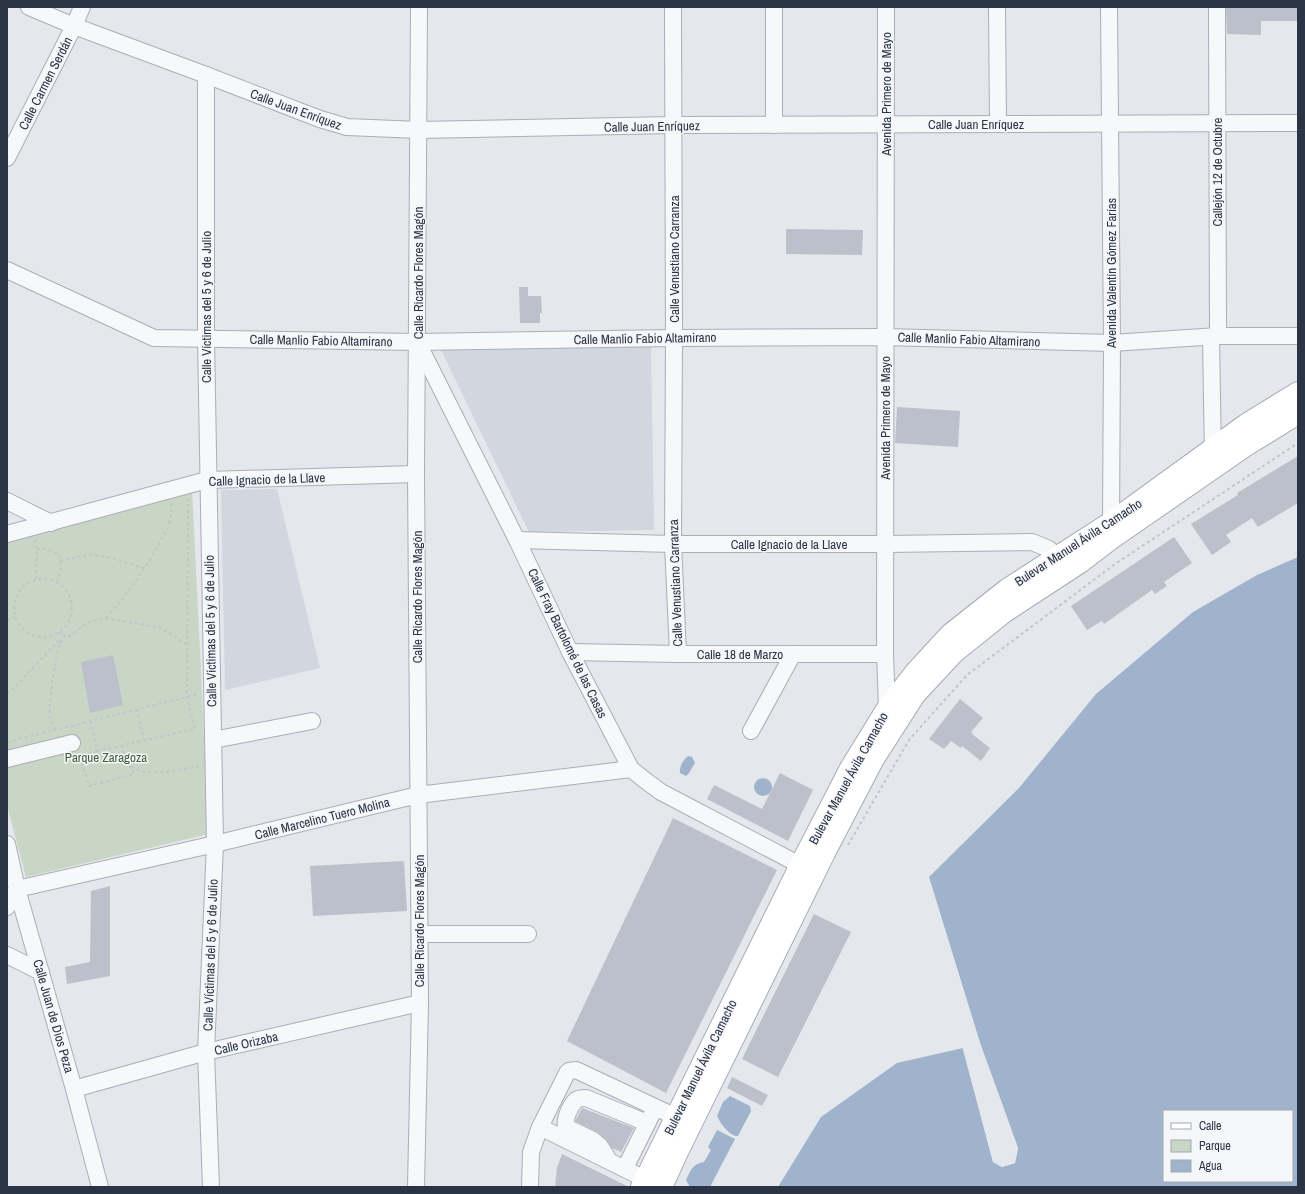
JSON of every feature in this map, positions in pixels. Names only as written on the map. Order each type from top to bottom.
[{"type":"main road","name":"Bulevar Manuel Ávila Camacho","points":[[649,1184],[678,1152],[874,758],[915,695],[954,653],[1005,612],[1080,563],[1111,531],[1212,448],[1246,424],[1298,392]]},
{"type":"main road","name":"Bulevar Manuel Ávila Camacho","points":[[649,1184],[676,1117],[800,865],[850,768],[887,708],[916,672],[950,634],[1007,588],[1056,557],[1111,531],[1213,470],[1246,446],[1298,414]]},
{"type":"street","name":"Calle Juan Enríquez","points":[[29,7],[74,26],[320,119],[347,127],[419,130],[673,125],[1298,123]]},
{"type":"street","name":"Calle Carmen Serdán","points":[[7,158],[12,138],[74,26],[82,7]]},
{"type":"street","name":"Calle Ricardo Flores Magón","points":[[416,1187],[420,1003],[416,474],[419,7]]},
{"type":"street","name":"Calle Venustiano Carranza","points":[[673,7],[673,544],[678,654]]},
{"type":"street","points":[[774,7],[774,125]]},
{"type":"street","name":"Avenida Primero de Mayo","points":[[886,7],[885,654],[887,708]]},
{"type":"street","points":[[997,7],[998,124]]},
{"type":"street","name":"Avenida Valentín Gómez Farías","points":[[1109,7],[1112,343],[1111,531]]},
{"type":"street","name":"Callejón 12 de Octubre","points":[[1213,470],[1217,7]]},
{"type":"street","name":"Calle Víctimas del 5 y 6 de Julio","points":[[206,75],[207,480],[215,844],[206,1052],[211,1187]]},
{"type":"street","name":"Calle Manlio Fabio Altamirano","points":[[7,270],[154,338],[418,342],[885,336],[1112,343],[1214,337],[1298,336]]},
{"type":"street","name":"Calle Fray Bartolomé de las Casas","points":[[418,342],[517,540],[570,652],[631,768],[661,792],[800,865]]},
{"type":"street","name":"Calle Ignacio de la Llave","points":[[7,534],[207,480],[416,474]]},
{"type":"street","points":[[7,501],[51,523]]},
{"type":"street","name":"Calle Ignacio de la Llave","points":[[517,540],[673,544],[1032,542],[1049,549],[1056,557]]},
{"type":"street","name":"Calle 18 de Marzo","points":[[570,652],[678,654],[885,654]]},
{"type":"street","points":[[752,731],[793,654]]},
{"type":"street","points":[[212,740],[312,721]]},
{"type":"street","points":[[7,759],[72,744]]},
{"type":"street","name":"Calle Marcelino Tuero Molina","points":[[17,889],[215,844],[418,795],[631,768]]},
{"type":"street","name":"Calle Juan de Dios Peza","points":[[7,844],[17,889],[74,1089],[100,1187]]},
{"type":"street","points":[[7,907],[17,889]]},
{"type":"street","points":[[420,934],[528,934]]},
{"type":"street","points":[[7,954],[41,972]]},
{"type":"street","name":"Calle Orizaba","points":[[74,1089],[206,1052],[420,1003]]},
{"type":"street","points":[[530,1187],[531,1152],[540,1127],[569,1070],[576,1070],[676,1117]]},
{"type":"street","points":[[609,1160],[600,1146],[593,1140],[566,1127],[565,1122],[568,1114],[576,1101],[580,1098],[586,1098],[647,1123]]},
{"type":"street","points":[[625,1168],[655,1107]]},
{"type":"street","points":[[540,1127],[625,1168],[649,1184]]},
{"type":"path","points":[[848,847],[909,740],[967,675],[1115,564],[1298,443]]},
{"type":"path","points":[[122,745],[127,763],[134,774],[89,786],[80,757],[97,751],[122,745],[144,740],[194,729],[187,696],[188,492]]},
{"type":"path","points":[[106,618],[122,600],[144,568],[168,528],[172,512],[170,498]]},
{"type":"path","points":[[35,538],[37,549],[36,580]]},
{"type":"path","points":[[37,549],[48,549],[59,555],[61,568],[56,583]]},
{"type":"path","points":[[60,561],[79,556],[96,555],[144,568]]},
{"type":"path","points":[[36,580],[51,580],[66,591],[70,600],[72,609],[66,626],[59,632],[50,636],[40,637],[23,629],[17,621],[14,612],[14,602],[18,593],[24,586],[36,580]]},
{"type":"path","points":[[7,620],[16,617]]},
{"type":"path","points":[[59,632],[67,638],[89,622],[106,618],[161,628],[188,645]]},
{"type":"path","points":[[7,694],[64,635]]},
{"type":"path","points":[[55,730],[49,715],[52,683],[58,649],[64,635]]},
{"type":"path","points":[[7,742],[187,696]]},
{"type":"path","points":[[137,709],[144,740]]},
{"type":"path","points":[[91,721],[97,751]]},
{"type":"path","points":[[128,764],[135,769],[161,772],[213,764]]},
{"type":"shaded area","points":[[557,347],[651,347],[654,530],[529,532],[441,350]]},
{"type":"shaded area","points":[[277,489],[320,668],[225,690],[221,490]]},
{"type":"green space","name":"Parque Zaragoza","points":[[192,489],[209,834],[26,877],[7,806],[7,541]]},
{"type":"water","points":[[1298,557],[1298,1187],[778,1187],[821,1117],[897,1063],[963,1048],[993,1162],[1002,1167],[1015,1163],[1018,1148],[980,1043],[929,877],[1019,788],[1096,694],[1193,612],[1257,575]]},
{"type":"water","points":[[688,756],[692,757],[695,763],[686,776],[680,773],[680,768]]},
{"type":"water","points":[[759,778],[767,778],[772,783],[770,794],[767,796],[759,796],[754,791],[754,783]]},
{"type":"water","points":[[730,1096],[750,1106],[751,1111],[738,1136],[735,1136],[729,1132],[717,1116],[723,1102]]},
{"type":"water","points":[[717,1130],[735,1139],[710,1187],[690,1187],[686,1180],[694,1166],[704,1162],[711,1150],[708,1147]]},
{"type":"pier","points":[[928,875],[980,1043],[1018,1148],[1015,1163],[1002,1167],[993,1162],[962,1046],[965,1048],[995,1160],[1002,1165],[1013,1162],[1016,1148],[978,1044],[927,877]]},
{"type":"building","points":[[1226,7],[1298,7],[1298,21],[1261,21],[1261,35],[1227,34]]},
{"type":"building","points":[[786,229],[863,230],[862,255],[786,254]]},
{"type":"building","points":[[519,287],[528,287],[528,296],[541,296],[542,313],[540,313],[540,323],[520,323]]},
{"type":"building","points":[[897,407],[960,411],[958,447],[895,443]]},
{"type":"building","points":[[1298,456],[1298,503],[1258,527],[1252,518],[1226,535],[1231,542],[1212,555],[1191,524],[1238,495],[1237,493]]},
{"type":"building","points":[[1174,537],[1192,563],[1164,582],[1167,586],[1155,594],[1152,590],[1104,624],[1102,621],[1087,630],[1071,606]]},
{"type":"building","points":[[113,655],[123,705],[90,713],[81,662]]},
{"type":"building","points":[[960,699],[983,718],[971,732],[990,748],[981,761],[962,746],[961,748],[951,741],[944,749],[929,739]]},
{"type":"building","points":[[780,773],[813,790],[788,841],[707,799],[714,785],[762,809]]},
{"type":"building","points":[[673,818],[777,870],[666,1093],[567,1041]]},
{"type":"building","points":[[404,861],[407,911],[313,916],[310,866]]},
{"type":"building","points":[[110,886],[110,976],[67,984],[65,967],[90,962],[91,891]]},
{"type":"building","points":[[814,914],[851,932],[778,1077],[742,1059]]},
{"type":"building","points":[[732,1077],[768,1095],[762,1106],[727,1088]]},
{"type":"building","points":[[582,1108],[634,1128],[621,1152],[612,1148],[606,1139],[599,1133],[575,1121]]},
{"type":"building","points":[[562,1154],[629,1187],[555,1187],[557,1168]]}]
